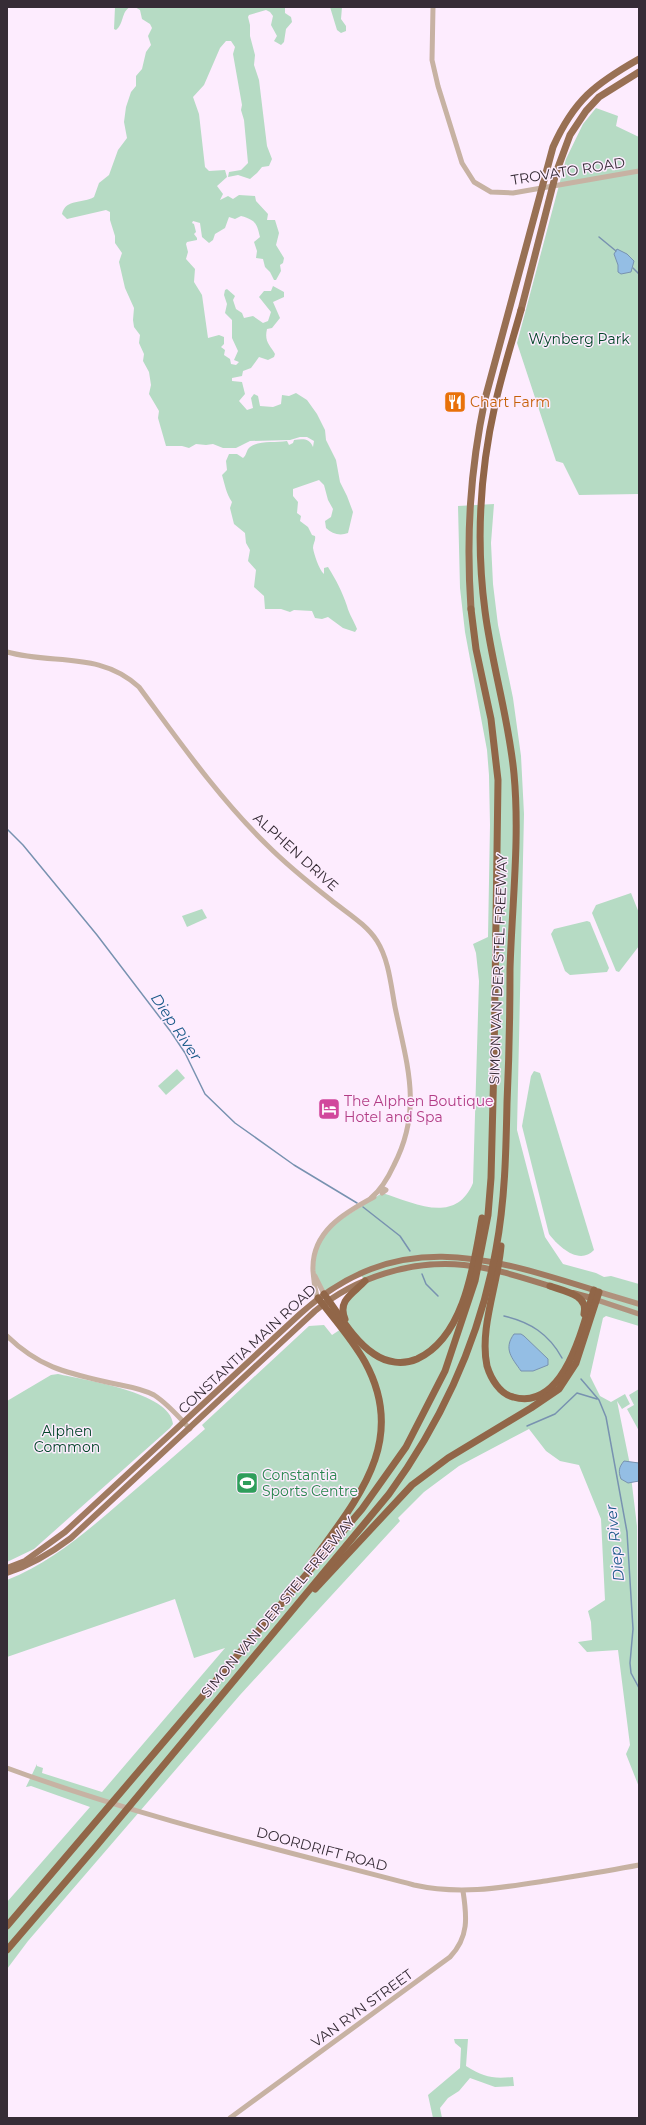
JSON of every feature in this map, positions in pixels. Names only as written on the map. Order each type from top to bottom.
[{"type":"highway","name":"SIMON VAN DER STEL FREEWAY","points":[[7,1926],[362,1509],[406,1447],[445,1371],[472,1280],[480,1246],[492,1146],[498,882],[498,780],[492,719],[476,649],[471,609],[468,544],[472,468],[485,399],[546,170],[562,127],[579,102],[608,77],[639,59]]},
{"type":"highway","name":"SIMON VAN DER STEL FREEWAY","points":[[7,1950],[372,1516],[404,1474],[444,1405],[464,1359],[492,1284],[498,1250],[506,1153],[515,881],[514,778],[511,742],[485,610],[482,573],[481,505],[485,462],[495,403],[521,310],[556,173],[570,135],[586,111],[613,87],[639,72]]},
{"type":"highway","points":[[321,1296],[347,1325],[358,1340],[378,1357],[397,1363],[412,1361],[434,1348],[449,1331],[472,1280]]},
{"type":"highway","points":[[347,1325],[343,1313],[344,1303],[349,1295],[365,1281]]},
{"type":"highway","points":[[492,1284],[486,1334],[486,1359],[493,1381],[500,1390],[511,1397],[521,1399],[534,1398],[554,1385],[566,1368],[597,1291]]},
{"type":"highway","points":[[550,1286],[578,1297],[584,1302],[585,1311],[580,1331]]},
{"type":"highway","points":[[308,1592],[323,1582],[412,1485],[448,1458],[560,1389],[576,1363],[594,1299]]},
{"type":"highway","points":[[285,1599],[358,1497],[372,1470],[379,1444],[380,1409],[372,1377],[326,1302]]},
{"type":"main road","name":"CONSTANTIA MAIN ROAD","points":[[7,1568],[24,1561],[59,1537],[321,1296],[347,1280],[375,1267],[409,1259],[442,1256],[487,1260],[639,1304]]},
{"type":"main road","name":"CONSTANTIA MAIN ROAD","points":[[7,1573],[27,1566],[50,1553],[71,1538],[326,1302],[365,1281],[390,1272],[411,1267],[443,1264],[485,1268],[594,1299],[639,1314]]},
{"type":"street","name":"TROVATO ROAD","points":[[433,7],[432,60],[438,86],[448,121],[466,172],[474,182],[491,192],[502,194],[528,192],[639,171]]},
{"type":"street","name":"ALPHEN DRIVE","points":[[7,652],[27,657],[104,665],[117,670],[130,679],[139,687],[215,789],[236,813],[302,878],[360,922],[374,937],[386,961],[408,1073],[411,1096],[410,1120],[406,1138],[382,1190],[341,1216],[324,1233],[315,1250],[313,1273],[321,1296]]},
{"type":"street","points":[[7,1336],[29,1355],[52,1368],[135,1388],[154,1395],[190,1429]]},
{"type":"street","name":"DOORDRIFT ROAD","points":[[7,1768],[96,1800],[144,1814],[414,1885],[463,1891],[501,1888],[639,1865]]},
{"type":"street","name":"VAN RYN STREET","points":[[230,2118],[418,1982],[450,1957],[457,1949],[465,1931],[467,1917],[463,1891]]},
{"type":"green space","points":[[115,7],[130,7],[125,12],[119,27],[116,30],[114,29]]},
{"type":"green space","points":[[135,7],[303,7],[285,8],[285,13],[291,17],[292,22],[286,29],[284,42],[281,45],[274,41],[277,36],[271,25],[273,16],[270,12],[266,10],[249,15],[248,17],[250,36],[255,55],[254,65],[259,80],[267,146],[272,159],[269,166],[262,167],[250,179],[238,175],[228,177],[229,172],[241,170],[248,163],[244,120],[241,110],[242,105],[233,54],[235,47],[231,41],[226,41],[220,48],[204,85],[193,97],[199,114],[205,167],[209,171],[225,170],[227,177],[217,186],[223,194],[220,200],[228,196],[233,199],[239,195],[255,196],[256,201],[268,214],[267,220],[275,220],[279,233],[276,245],[284,258],[283,263],[280,265],[281,271],[276,280],[274,280],[270,272],[265,267],[263,259],[256,258],[257,251],[254,242],[260,237],[258,229],[253,221],[241,216],[235,219],[229,217],[225,228],[215,234],[213,240],[209,243],[202,237],[200,223],[193,221],[192,223],[194,224],[196,232],[194,234],[197,240],[187,242],[188,252],[186,259],[195,269],[194,282],[202,295],[208,338],[219,335],[224,337],[224,344],[221,347],[225,350],[224,355],[230,359],[231,364],[236,365],[239,362],[234,360],[238,351],[232,338],[232,320],[225,313],[227,304],[224,295],[225,290],[227,289],[235,296],[233,300],[236,309],[242,313],[244,318],[253,316],[263,323],[268,321],[271,312],[259,297],[264,291],[271,291],[273,286],[284,292],[284,297],[273,302],[280,318],[272,328],[267,329],[266,333],[268,343],[275,354],[274,357],[268,360],[259,357],[251,368],[243,371],[242,376],[232,378],[232,381],[242,382],[245,394],[239,401],[247,410],[253,408],[251,398],[254,394],[258,396],[260,406],[273,407],[281,404],[282,395],[289,396],[296,393],[307,400],[317,414],[325,430],[326,440],[336,460],[340,482],[353,512],[348,533],[336,534],[326,528],[325,521],[331,517],[333,509],[328,500],[324,485],[319,480],[293,489],[293,496],[298,502],[297,513],[301,516],[300,521],[308,527],[312,535],[315,536],[313,548],[319,566],[324,574],[324,568],[328,567],[336,581],[357,629],[355,632],[343,628],[328,617],[322,619],[315,618],[312,611],[294,610],[290,612],[281,609],[265,609],[264,596],[254,587],[256,570],[248,561],[250,550],[246,543],[245,533],[234,524],[230,508],[232,502],[227,492],[222,475],[227,470],[226,461],[229,454],[237,454],[243,458],[250,447],[258,443],[287,441],[289,445],[293,443],[294,440],[303,439],[310,442],[313,447],[314,441],[307,437],[300,437],[290,440],[250,441],[236,448],[223,448],[213,444],[196,444],[189,448],[182,446],[166,446],[158,418],[159,411],[149,394],[151,385],[149,372],[143,361],[144,354],[139,343],[140,335],[134,327],[134,308],[125,288],[119,262],[122,253],[115,243],[115,236],[110,220],[110,212],[106,210],[67,219],[62,214],[64,209],[71,203],[94,197],[99,183],[109,175],[118,150],[127,138],[124,122],[126,107],[131,92],[136,86],[136,76],[142,69],[146,52],[151,45],[148,36],[152,28],[150,24],[142,19],[140,10]]},
{"type":"green space","points":[[330,7],[342,7],[341,19],[346,26],[346,31],[341,33],[337,30]]},
{"type":"green space","name":"Wynberg Park","points":[[596,108],[618,116],[616,126],[639,137],[639,494],[579,495],[563,463],[556,461],[517,343],[566,159],[583,124]]},
{"type":"green space","points":[[494,504],[491,543],[493,584],[498,625],[513,698],[521,756],[524,814],[517,1130],[545,1237],[563,1264],[596,1273],[604,1277],[611,1276],[639,1284],[639,1326],[606,1316],[603,1318],[590,1376],[600,1396],[611,1402],[625,1394],[630,1404],[622,1409],[617,1401],[629,1460],[637,1526],[639,1787],[626,1754],[630,1745],[618,1650],[587,1652],[578,1642],[592,1640],[591,1622],[588,1611],[605,1600],[601,1519],[579,1465],[560,1461],[546,1451],[529,1429],[459,1466],[424,1492],[398,1518],[400,1521],[240,1695],[28,1941],[7,1969],[7,1902],[90,1807],[31,1786],[26,1787],[37,1764],[37,1766],[43,1768],[42,1773],[102,1792],[225,1648],[194,1658],[175,1599],[7,1657],[7,1580],[23,1573],[54,1555],[95,1524],[205,1429],[202,1425],[309,1326],[324,1325],[332,1335],[347,1325],[343,1307],[365,1281],[360,1274],[324,1294],[313,1273],[313,1257],[328,1228],[382,1193],[432,1208],[444,1207],[456,1204],[465,1196],[473,1183],[479,981],[476,953],[473,944],[488,937],[490,825],[489,775],[487,750],[465,632],[460,588],[458,506]]},
{"type":"green space","points":[[631,893],[639,913],[639,946],[619,972],[616,971],[592,913],[596,905]]},
{"type":"green space","points":[[202,909],[207,918],[187,927],[182,916]]},
{"type":"green space","points":[[587,921],[590,922],[609,968],[607,972],[570,975],[565,971],[551,934],[554,929]]},
{"type":"green space","points":[[177,1069],[185,1078],[166,1095],[158,1086]]},
{"type":"green space","points":[[534,1071],[540,1073],[594,1250],[582,1256],[563,1249],[549,1234],[522,1126],[531,1076]]},
{"type":"green space","name":"Alphen Common","points":[[58,1374],[105,1384],[142,1396],[158,1404],[169,1413],[173,1424],[34,1549],[7,1562],[7,1401],[51,1375]]},
{"type":"green space","points":[[639,1389],[639,1431],[627,1409],[634,1405],[629,1395]]},
{"type":"green space","points":[[454,2039],[468,2039],[466,2066],[478,2073],[488,2076],[499,2078],[513,2077],[514,2086],[495,2087],[470,2078],[459,2091],[448,2098],[440,2108],[442,2118],[433,2118],[428,2095],[460,2068],[461,2048],[455,2043]]},
{"type":"water","points":[[617,249],[627,254],[634,261],[631,272],[621,274],[618,272],[618,265],[614,254]]},
{"type":"water","points":[[514,1334],[521,1334],[524,1336],[548,1359],[548,1365],[533,1371],[521,1371],[512,1358],[509,1349],[509,1344]]},
{"type":"water","points":[[624,1461],[639,1463],[639,1481],[628,1483],[621,1479],[620,1469]]},
{"type":"waterway","points":[[599,237],[616,251]]},
{"type":"waterway","points":[[633,268],[639,274]]},
{"type":"waterway","name":"Diep River","points":[[7,829],[23,845],[97,935],[171,1032],[185,1053],[205,1094],[235,1123],[294,1165],[357,1203]]},
{"type":"waterway","name":"Diep River","points":[[363,1207],[400,1236],[410,1251]]},
{"type":"waterway","name":"Diep River","points":[[422,1274],[426,1284],[438,1296]]},
{"type":"waterway","name":"Diep River","points":[[504,1316],[522,1322],[538,1330],[551,1342],[562,1358]]},
{"type":"waterway","name":"Diep River","points":[[581,1379],[599,1400],[606,1417],[627,1532],[633,1629],[630,1663],[631,1673],[639,1688]]},
{"type":"waterway","points":[[527,1426],[555,1414],[577,1393],[597,1399]]},
{"type":"place","name":"Chart Farm","points":[[455,402]]},
{"type":"place","name":"The Alphen Boutique Hotel and Spa","points":[[329,1109]]},
{"type":"place","name":"Constantia Sports Centre","points":[[247,1483]]}]
